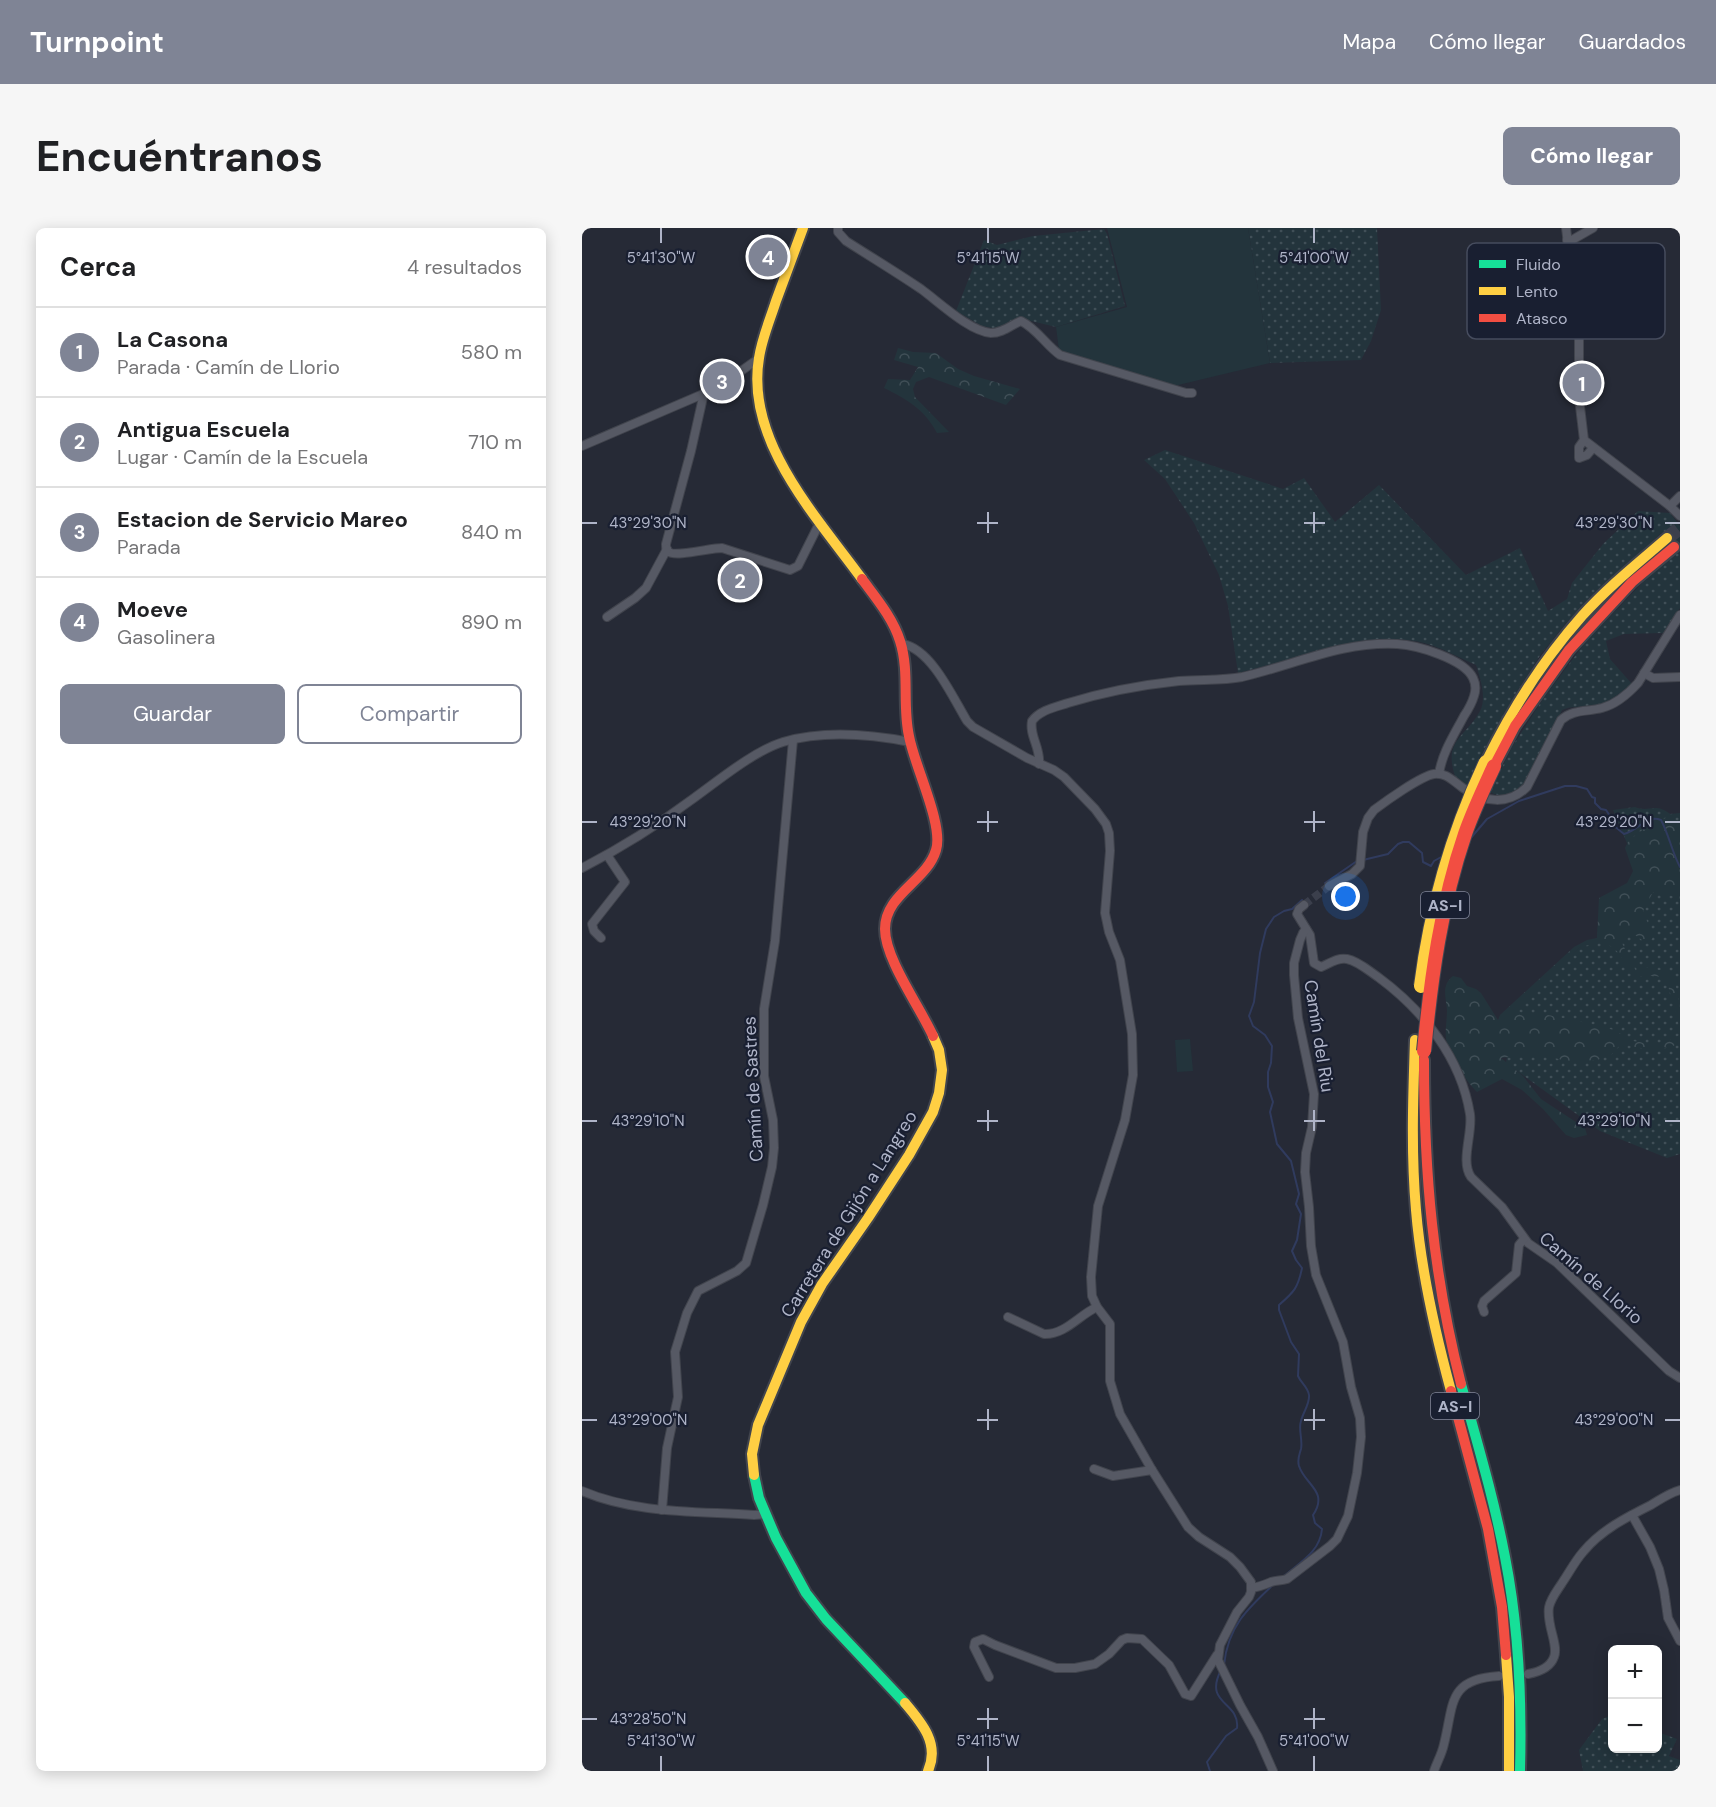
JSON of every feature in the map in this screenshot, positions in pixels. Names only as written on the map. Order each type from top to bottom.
[{"type":"main road","name":"Carretera de Gijón a Langreo","points":[[803,228],[762,342],[758,358],[758,402],[768,436],[798,492],[888,616],[903,644],[906,717],[910,742],[934,819],[938,836],[937,852],[929,865],[896,899],[888,912],[884,927],[892,958],[936,1038],[942,1059],[942,1080],[930,1121],[812,1302],[795,1335],[753,1443],[752,1466],[766,1514],[796,1578],[813,1604],[889,1684],[925,1730],[933,1752],[933,1761],[928,1771]]},
{"type":"main road","name":"AS-I","points":[[1509,1771],[1509,1685],[1502,1607],[1488,1529],[1442,1354],[1420,1245],[1412,1124],[1420,1046],[1446,899],[1490,764],[1569,650],[1670,542]]},
{"type":"main road","name":"AS-I","points":[[1420,1046],[1428,1207],[1432,1243],[1455,1360],[1499,1527],[1514,1606],[1521,1688],[1520,1771]]},
{"type":"street","points":[[838,228],[838,232],[846,241],[921,289],[952,313],[984,331],[993,333],[1003,331],[1021,321],[1060,355],[1192,393]]},
{"type":"street","points":[[1566,228],[1567,243]]},
{"type":"street","points":[[1567,240],[1572,240],[1593,228]]},
{"type":"street","points":[[1579,339],[1579,398],[1584,440],[1580,447],[1580,458],[1587,455],[1593,447]]},
{"type":"street","points":[[582,446],[723,384],[758,358]]},
{"type":"street","points":[[705,393],[666,544],[670,553],[676,555],[710,548],[722,548],[790,570],[798,566],[817,528],[822,524]]},
{"type":"street","points":[[1584,440],[1676,512],[1680,496]]},
{"type":"street","points":[[607,617],[646,588],[667,549]]},
{"type":"street","points":[[1329,886],[1357,870],[1363,832],[1374,810],[1425,777],[1444,774],[1476,795],[1489,799],[1509,799],[1519,795],[1527,787],[1561,720],[1576,711],[1604,708],[1614,704],[1630,691],[1644,673],[1680,615]]},
{"type":"street","points":[[903,644],[908,645],[938,671],[964,716],[973,727],[1064,777],[1106,824],[1110,851],[1105,913],[1109,932],[1120,960],[1134,1042],[1132,1088],[1125,1120],[1098,1206],[1094,1234],[1092,1296],[1110,1324],[1110,1381],[1120,1414],[1188,1527],[1230,1557],[1248,1577],[1251,1588],[1249,1597],[1237,1612],[1224,1636],[1218,1654],[1191,1696],[1185,1694],[1169,1665],[1142,1639],[1122,1640],[1109,1654],[1095,1664],[1064,1668],[1056,1668],[995,1646],[983,1639],[978,1640],[974,1647],[989,1677]]},
{"type":"street","points":[[1039,764],[1039,750],[1031,726],[1032,721],[1041,713],[1097,694],[1179,681],[1242,677],[1277,669],[1318,654],[1375,644],[1395,644],[1418,647],[1453,661],[1461,665],[1472,676],[1475,690],[1472,702],[1444,754],[1439,774]]},
{"type":"street","points":[[1644,673],[1653,678],[1680,678]]},
{"type":"street","points":[[582,868],[661,821],[732,770],[781,743],[837,734],[910,742]]},
{"type":"street","name":"Camín de Sastres","points":[[662,1510],[667,1448],[678,1397],[675,1352],[687,1313],[698,1291],[737,1271],[746,1263],[772,1167],[773,1120],[764,1076],[764,1009],[776,941],[794,740]]},
{"type":"street","points":[[600,938],[592,924],[625,882],[607,855]]},
{"type":"street","name":"Camín de Llorio","points":[[1304,905],[1299,909],[1297,915],[1311,939],[1314,963],[1321,967],[1342,959],[1353,961],[1382,981],[1414,1010],[1442,1043],[1464,1092],[1470,1114],[1466,1164],[1468,1173],[1502,1207],[1524,1239],[1557,1263],[1669,1371],[1680,1378]]},
{"type":"street","name":"Camín del Riu","points":[[1251,1588],[1278,1581],[1337,1539],[1348,1516],[1357,1473],[1361,1437],[1360,1418],[1351,1387],[1343,1342],[1316,1275],[1311,1246],[1305,1172],[1314,1094],[1298,1018],[1294,975],[1294,963],[1300,940],[1306,929]]},
{"type":"street","points":[[1484,1312],[1482,1306],[1484,1301],[1516,1273],[1520,1245],[1524,1239]]},
{"type":"street","points":[[1008,1317],[1044,1334],[1049,1334],[1071,1325],[1084,1313],[1097,1307]]},
{"type":"street","points":[[1094,1469],[1113,1476],[1152,1470]]},
{"type":"street","points":[[1528,1674],[1543,1670],[1554,1657],[1556,1648],[1548,1618],[1551,1600],[1582,1552],[1605,1531],[1680,1490]]},
{"type":"street","points":[[582,1491],[593,1496],[662,1510],[766,1514]]},
{"type":"street","points":[[1632,1515],[1659,1569],[1665,1590],[1668,1618],[1680,1641]]},
{"type":"street","points":[[1218,1654],[1220,1664],[1274,1771]]},
{"type":"street","points":[[1434,1771],[1443,1748],[1450,1711],[1460,1690],[1471,1681],[1499,1676]]},
{"type":"green space","points":[[1107,228],[1248,228],[1270,363],[1174,386],[1059,350],[1056,327],[1127,307]]},
{"type":"green space","points":[[1248,228],[1377,228],[1381,310],[1371,341],[1361,360],[1270,363]]},
{"type":"green space","points":[[1104,229],[1125,306],[1056,327],[1023,319],[1012,321],[998,329],[982,326],[956,311],[984,240],[997,245],[1033,236]]},
{"type":"green space","points":[[898,348],[913,352],[936,353],[958,369],[974,376],[1020,389],[1006,405],[929,377],[916,382],[913,389],[915,397],[949,432],[937,433],[915,406],[884,388],[888,379],[910,380],[918,367],[894,360]]},
{"type":"green space","points":[[1165,450],[1283,489],[1304,478],[1335,522],[1379,485],[1466,575],[1520,548],[1548,611],[1567,599],[1572,583],[1603,544],[1638,511],[1670,513],[1680,526],[1680,608],[1663,633],[1624,634],[1606,641],[1610,659],[1632,684],[1608,701],[1562,710],[1536,766],[1524,784],[1518,791],[1501,796],[1490,792],[1512,747],[1543,699],[1584,644],[1641,584],[1677,552],[1664,533],[1661,533],[1566,623],[1541,654],[1513,698],[1467,785],[1455,776],[1452,754],[1454,746],[1482,706],[1482,688],[1476,665],[1424,643],[1403,639],[1356,643],[1331,648],[1238,673],[1228,606],[1219,575],[1194,523],[1165,479],[1144,460]]},
{"type":"green space","points":[[1635,807],[1656,808],[1670,814],[1680,813],[1680,1154],[1667,1158],[1600,1131],[1506,1063],[1514,1009],[1579,948],[1597,938],[1601,897],[1629,885],[1636,870],[1613,810]]},
{"type":"green space","points":[[1668,817],[1680,822],[1680,899],[1661,892],[1653,892],[1643,911],[1653,936],[1652,939],[1642,940],[1635,935],[1624,938],[1622,943],[1636,971],[1644,967],[1669,972],[1677,992],[1680,1029],[1667,982],[1661,977],[1633,975],[1626,968],[1618,953],[1601,941],[1579,948],[1517,1011],[1530,1016],[1538,1013],[1587,1023],[1614,1030],[1633,1041],[1652,1044],[1663,1043],[1680,1035],[1680,1043],[1666,1048],[1651,1049],[1622,1043],[1611,1055],[1597,1060],[1571,1062],[1542,1055],[1520,1055],[1517,1062],[1509,1057],[1501,1058],[1523,1076],[1541,1099],[1585,1128],[1587,1135],[1574,1138],[1566,1135],[1522,1090],[1502,1079],[1477,1092],[1458,1067],[1447,1045],[1445,992],[1449,980],[1453,976],[1461,978],[1467,986],[1481,993],[1498,1020],[1500,1015],[1574,947],[1597,938],[1599,898],[1627,883],[1633,871],[1625,848],[1638,833]]},
{"type":"green space","points":[[1190,1039],[1193,1071],[1177,1072],[1175,1040]]},
{"type":"green space","points":[[1608,1716],[1608,1753],[1662,1753],[1662,1733],[1677,1739],[1669,1756],[1680,1760],[1680,1771],[1583,1771],[1579,1750],[1602,1719]]},
{"type":"waterway","points":[[1470,839],[1487,819],[1519,801],[1565,786],[1576,786],[1587,789],[1595,798],[1595,803],[1601,809],[1606,810],[1613,825],[1624,834],[1651,819],[1661,820],[1680,867]]},
{"type":"waterway","points":[[1363,860],[1388,854],[1403,842],[1409,842],[1422,853],[1423,862],[1431,866],[1434,861],[1443,856]]},
{"type":"waterway","points":[[1325,883],[1357,861]]},
{"type":"waterway","points":[[1282,1578],[1313,1551],[1322,1529],[1315,1523],[1313,1515],[1317,1507],[1317,1494],[1302,1473],[1298,1461],[1301,1446],[1300,1424],[1309,1395],[1298,1376],[1299,1354],[1291,1342],[1279,1310],[1279,1305],[1297,1285],[1302,1268],[1292,1251],[1297,1240],[1301,1214],[1296,1204],[1299,1194],[1291,1161],[1277,1144],[1270,1112],[1273,1102],[1268,1087],[1268,1072],[1272,1046],[1265,1035],[1253,1026],[1249,1016],[1254,1002],[1260,953],[1266,929],[1274,917],[1292,909],[1302,900]]},
{"type":"waterway","points":[[1224,1665],[1230,1639],[1241,1619],[1275,1583]]},
{"type":"waterway","points":[[1210,1771],[1207,1762],[1226,1736],[1237,1728],[1233,1712],[1219,1697],[1216,1690],[1221,1670]]},
{"type":"tunnel","points":[[1667,538],[1680,528]]},
{"type":"tunnel","points":[[1304,905],[1329,886]]},
{"type":"traffic: fast","points":[[1461,1384],[1501,1535],[1514,1610],[1520,1717],[1520,1771]]},
{"type":"traffic: fast","points":[[754,1475],[759,1498],[776,1538],[806,1593],[826,1619],[905,1703]]},
{"type":"traffic: slow","points":[[803,228],[762,343],[758,389],[763,419],[788,476],[862,579]]},
{"type":"traffic: slow","points":[[1486,762],[1506,723],[1554,650],[1602,595],[1667,538]]},
{"type":"traffic: slow","points":[[1421,986],[1444,871],[1463,816],[1486,762]]},
{"type":"traffic: slow","points":[[754,1475],[752,1454],[758,1425],[801,1322],[822,1284],[909,1155],[933,1112],[939,1093],[942,1070],[939,1050],[933,1036]]},
{"type":"traffic: slow","points":[[1415,1040],[1413,1146],[1418,1233],[1429,1301],[1451,1391]]},
{"type":"traffic: slow","points":[[1506,1655],[1509,1697],[1509,1771]]},
{"type":"traffic: slow","points":[[905,1703],[927,1734],[932,1752],[928,1771]]},
{"type":"traffic: jam","points":[[1494,766],[1515,726],[1569,650],[1632,582],[1674,547]]},
{"type":"traffic: jam","points":[[862,579],[889,616],[900,641],[905,665],[909,736],[936,826],[936,850],[931,861],[892,906],[885,929],[897,968],[933,1036]]},
{"type":"traffic: jam","points":[[1424,1051],[1434,969],[1449,887],[1468,825],[1494,766]]},
{"type":"traffic: jam","points":[[1424,1060],[1424,1102],[1432,1224],[1443,1303],[1461,1384]]},
{"type":"traffic: jam","points":[[1451,1391],[1488,1529],[1502,1607],[1506,1655]]},
{"type":"place","name":"Moeve","points":[[768,257]]},
{"type":"place","name":"Estacion de Servicio Mareo","points":[[722,381]]},
{"type":"place","name":"La Casona","points":[[1582,383]]},
{"type":"place","name":"Antigua Escuela","points":[[740,580]]}]
